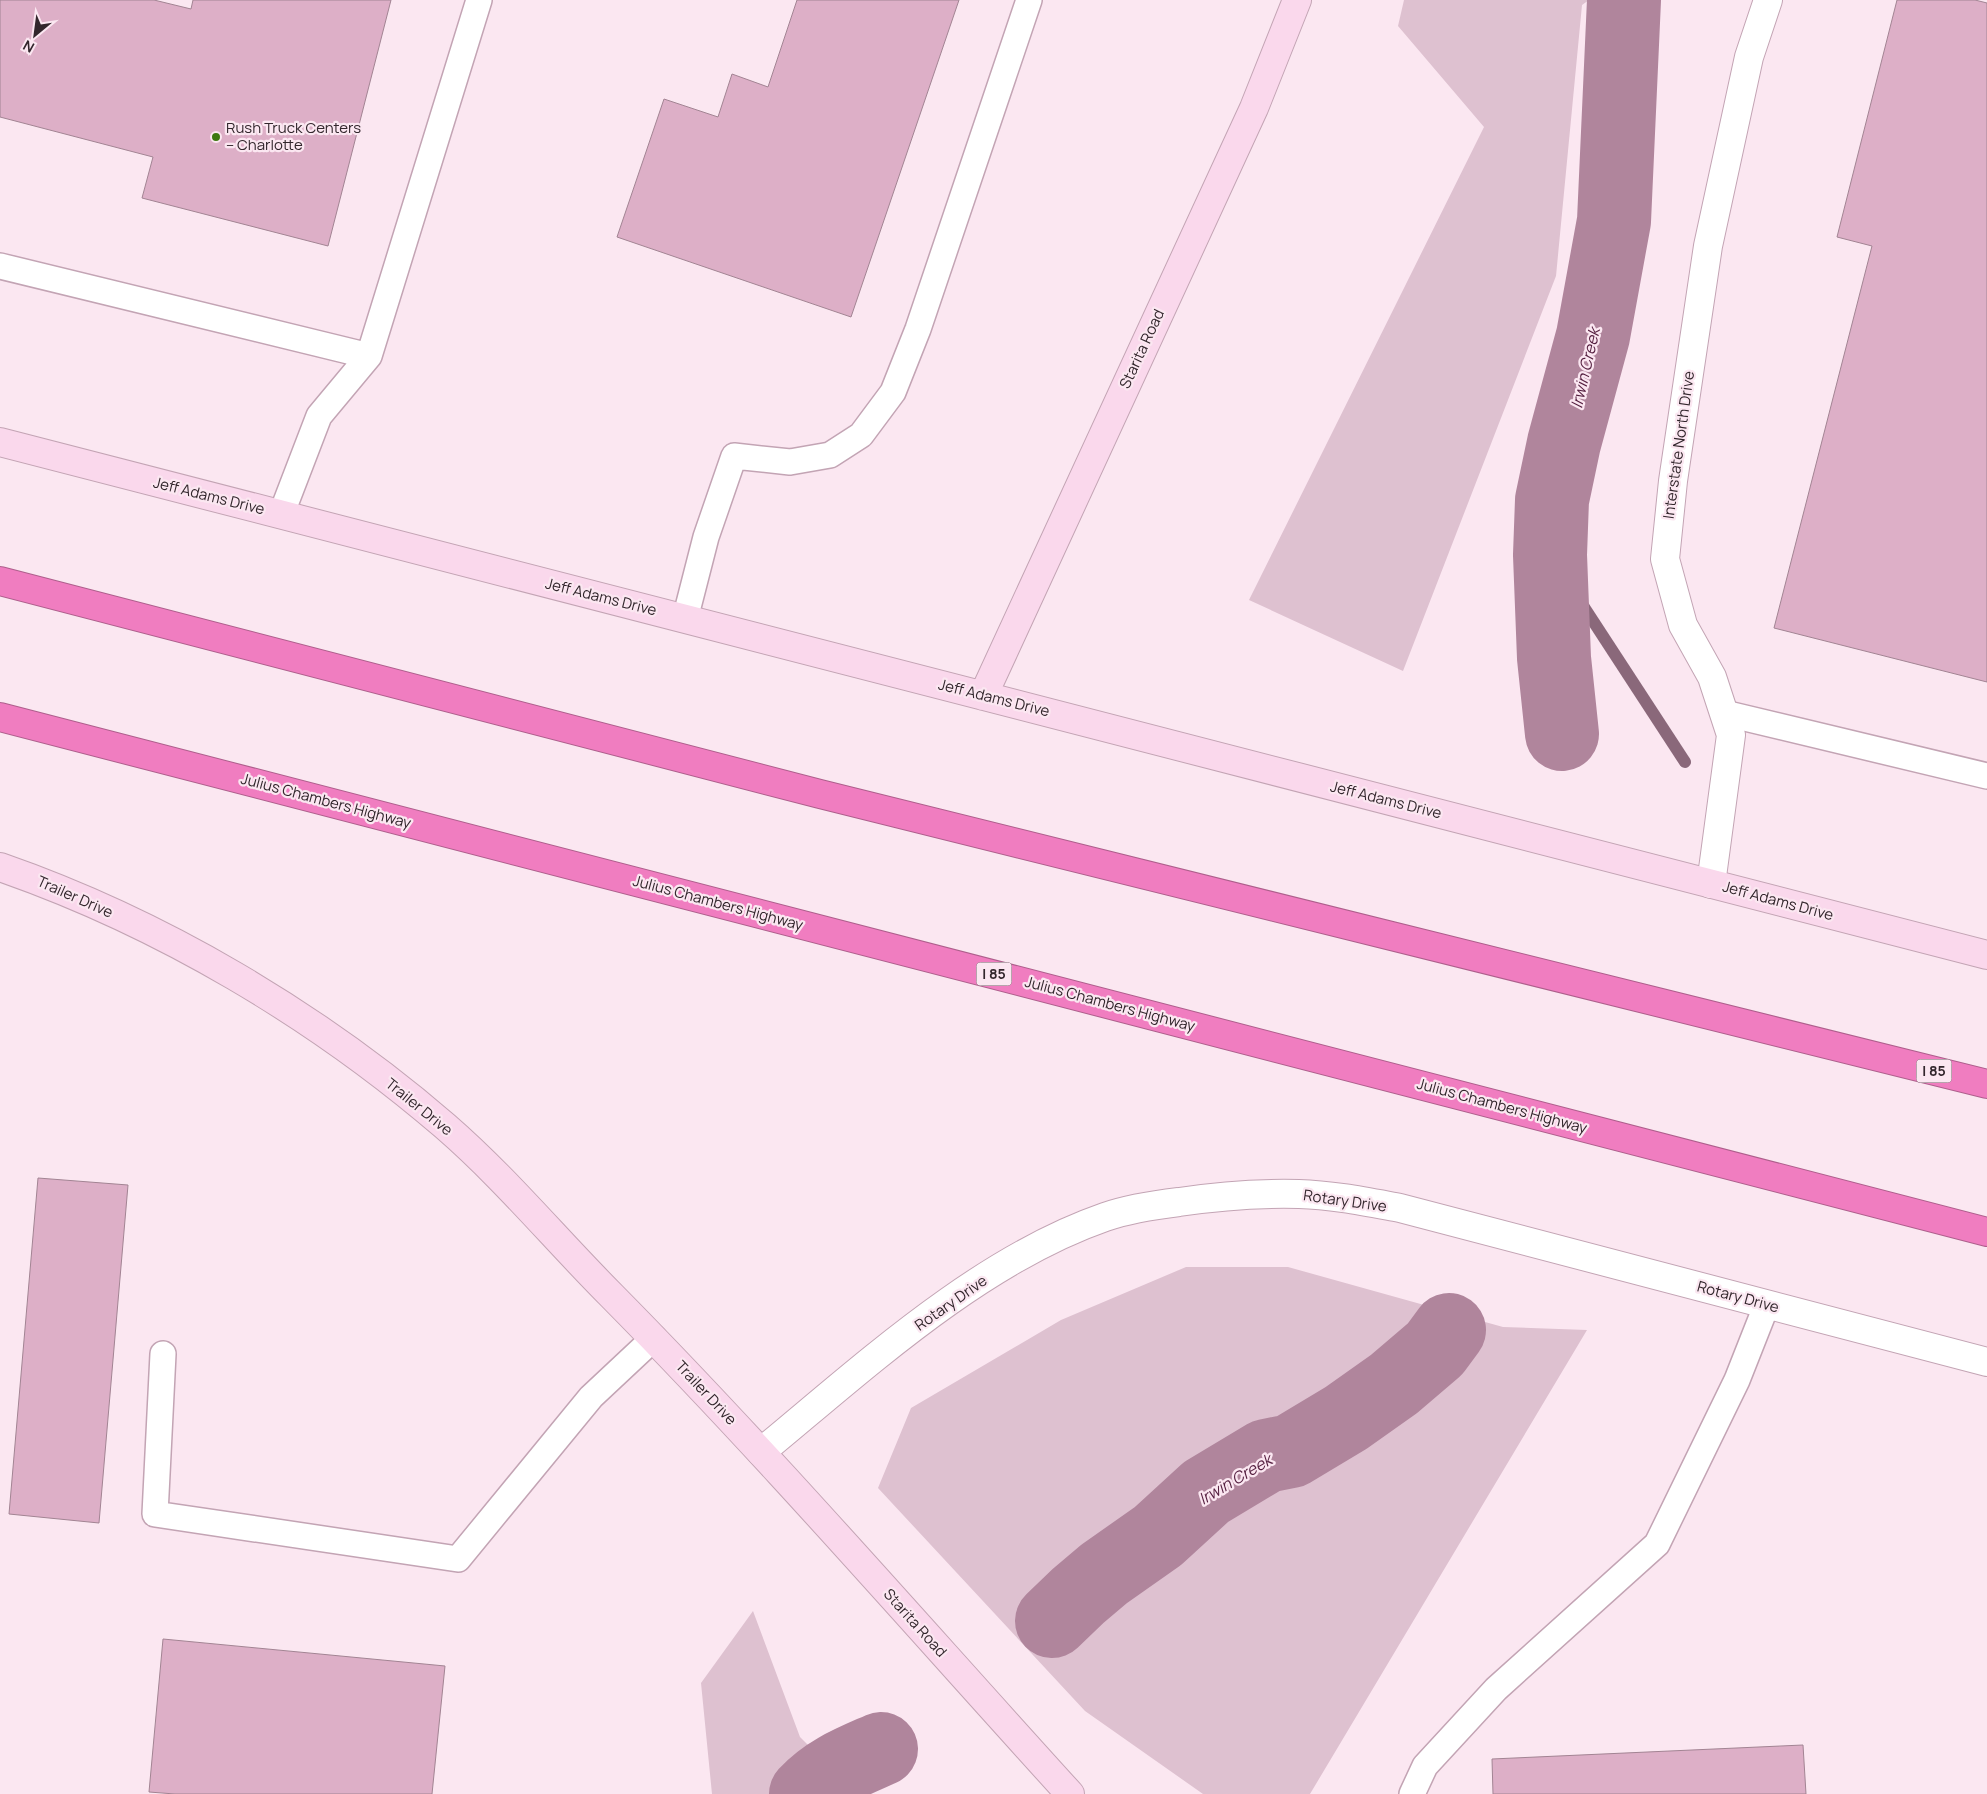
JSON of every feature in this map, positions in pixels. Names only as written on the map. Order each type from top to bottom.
[{"type":"highway","name":"I 85","points":[[0,581],[820,794],[1987,1084]]},
{"type":"highway","name":"Julius Chambers Highway","points":[[0,717],[1987,1232]]},
{"type":"street","name":"Starita Road","points":[[982,696],[1254,108],[1297,0]]},
{"type":"street","name":"Interstate North Drive","points":[[1711,884],[1731,735],[1712,677],[1683,625],[1665,559],[1672,481],[1708,246],[1749,58],[1768,0]]},
{"type":"street","name":"Jeff Adams Drive","points":[[0,442],[1987,955]]},
{"type":"street","name":"Trailer Drive","points":[[0,867],[31,877],[149,929],[300,1016],[350,1051],[446,1127],[534,1212],[574,1258],[654,1338],[761,1452]]},
{"type":"street","name":"Rotary Drive","points":[[761,1452],[878,1356],[976,1283],[1019,1256],[1064,1234],[1106,1217],[1153,1206],[1250,1194],[1300,1194],[1351,1199],[1400,1208],[1987,1362]]},
{"type":"street","name":"Starita Road","points":[[761,1452],[1070,1794]]},
{"type":"lane","points":[[281,514],[319,416],[369,356],[479,0]]},
{"type":"lane","points":[[685,619],[706,537],[734,456],[790,462],[830,455],[861,435],[893,392],[918,329],[1029,0]]},
{"type":"lane","points":[[0,266],[369,356]]},
{"type":"lane","points":[[1724,713],[1987,776]]},
{"type":"lane","points":[[1412,1794],[1426,1766],[1496,1689],[1658,1544],[1737,1380],[1768,1304]]},
{"type":"lane","points":[[163,1354],[154,1514],[458,1559],[591,1396],[654,1338]]},
{"type":"shaded area","points":[[1404,0],[1589,0],[1582,5],[1556,276],[1403,671],[1249,600],[1484,127],[1398,26]]},
{"type":"shaded area","points":[[1186,1267],[1288,1267],[1503,1327],[1587,1330],[1310,1794],[1203,1794],[1085,1711],[878,1488],[911,1408],[1061,1320]]},
{"type":"shaded area","points":[[753,1611],[800,1737],[857,1794],[712,1794],[701,1683]]},
{"type":"building","name":"Rush Truck Centers – Charlotte","points":[[0,0],[154,0],[191,9],[193,0],[391,0],[328,246],[142,198],[153,157],[0,117]]},
{"type":"building","points":[[797,0],[959,0],[851,317],[617,237],[664,99],[718,117],[732,74],[768,87]]},
{"type":"building","points":[[1897,0],[1975,0],[1987,3],[1987,682],[1774,628],[1872,246],[1837,237]]},
{"type":"building","points":[[38,1178],[128,1185],[99,1523],[9,1514]]},
{"type":"building","points":[[163,1639],[445,1666],[432,1794],[175,1794],[149,1792]]},
{"type":"building","points":[[1803,1745],[1806,1794],[1493,1794],[1492,1759]]},
{"type":"waterway","name":"Irwin Creek","points":[[1562,734],[1554,658],[1550,555],[1552,500],[1564,443],[1593,336],[1614,221],[1624,0]]},
{"type":"waterway","points":[[1550,555],[1685,762]]},
{"type":"waterway","name":"Irwin Creek","points":[[1052,1621],[1104,1574],[1158,1536],[1206,1492],[1266,1456],[1291,1451],[1346,1418],[1394,1384],[1435,1349],[1449,1330]]},
{"type":"waterway","name":"Irwin Creek","points":[[806,1794],[832,1773],[851,1762],[881,1749]]},
{"type":"place","name":"Rush Truck Centers – Charlotte","points":[[216,137]]}]
